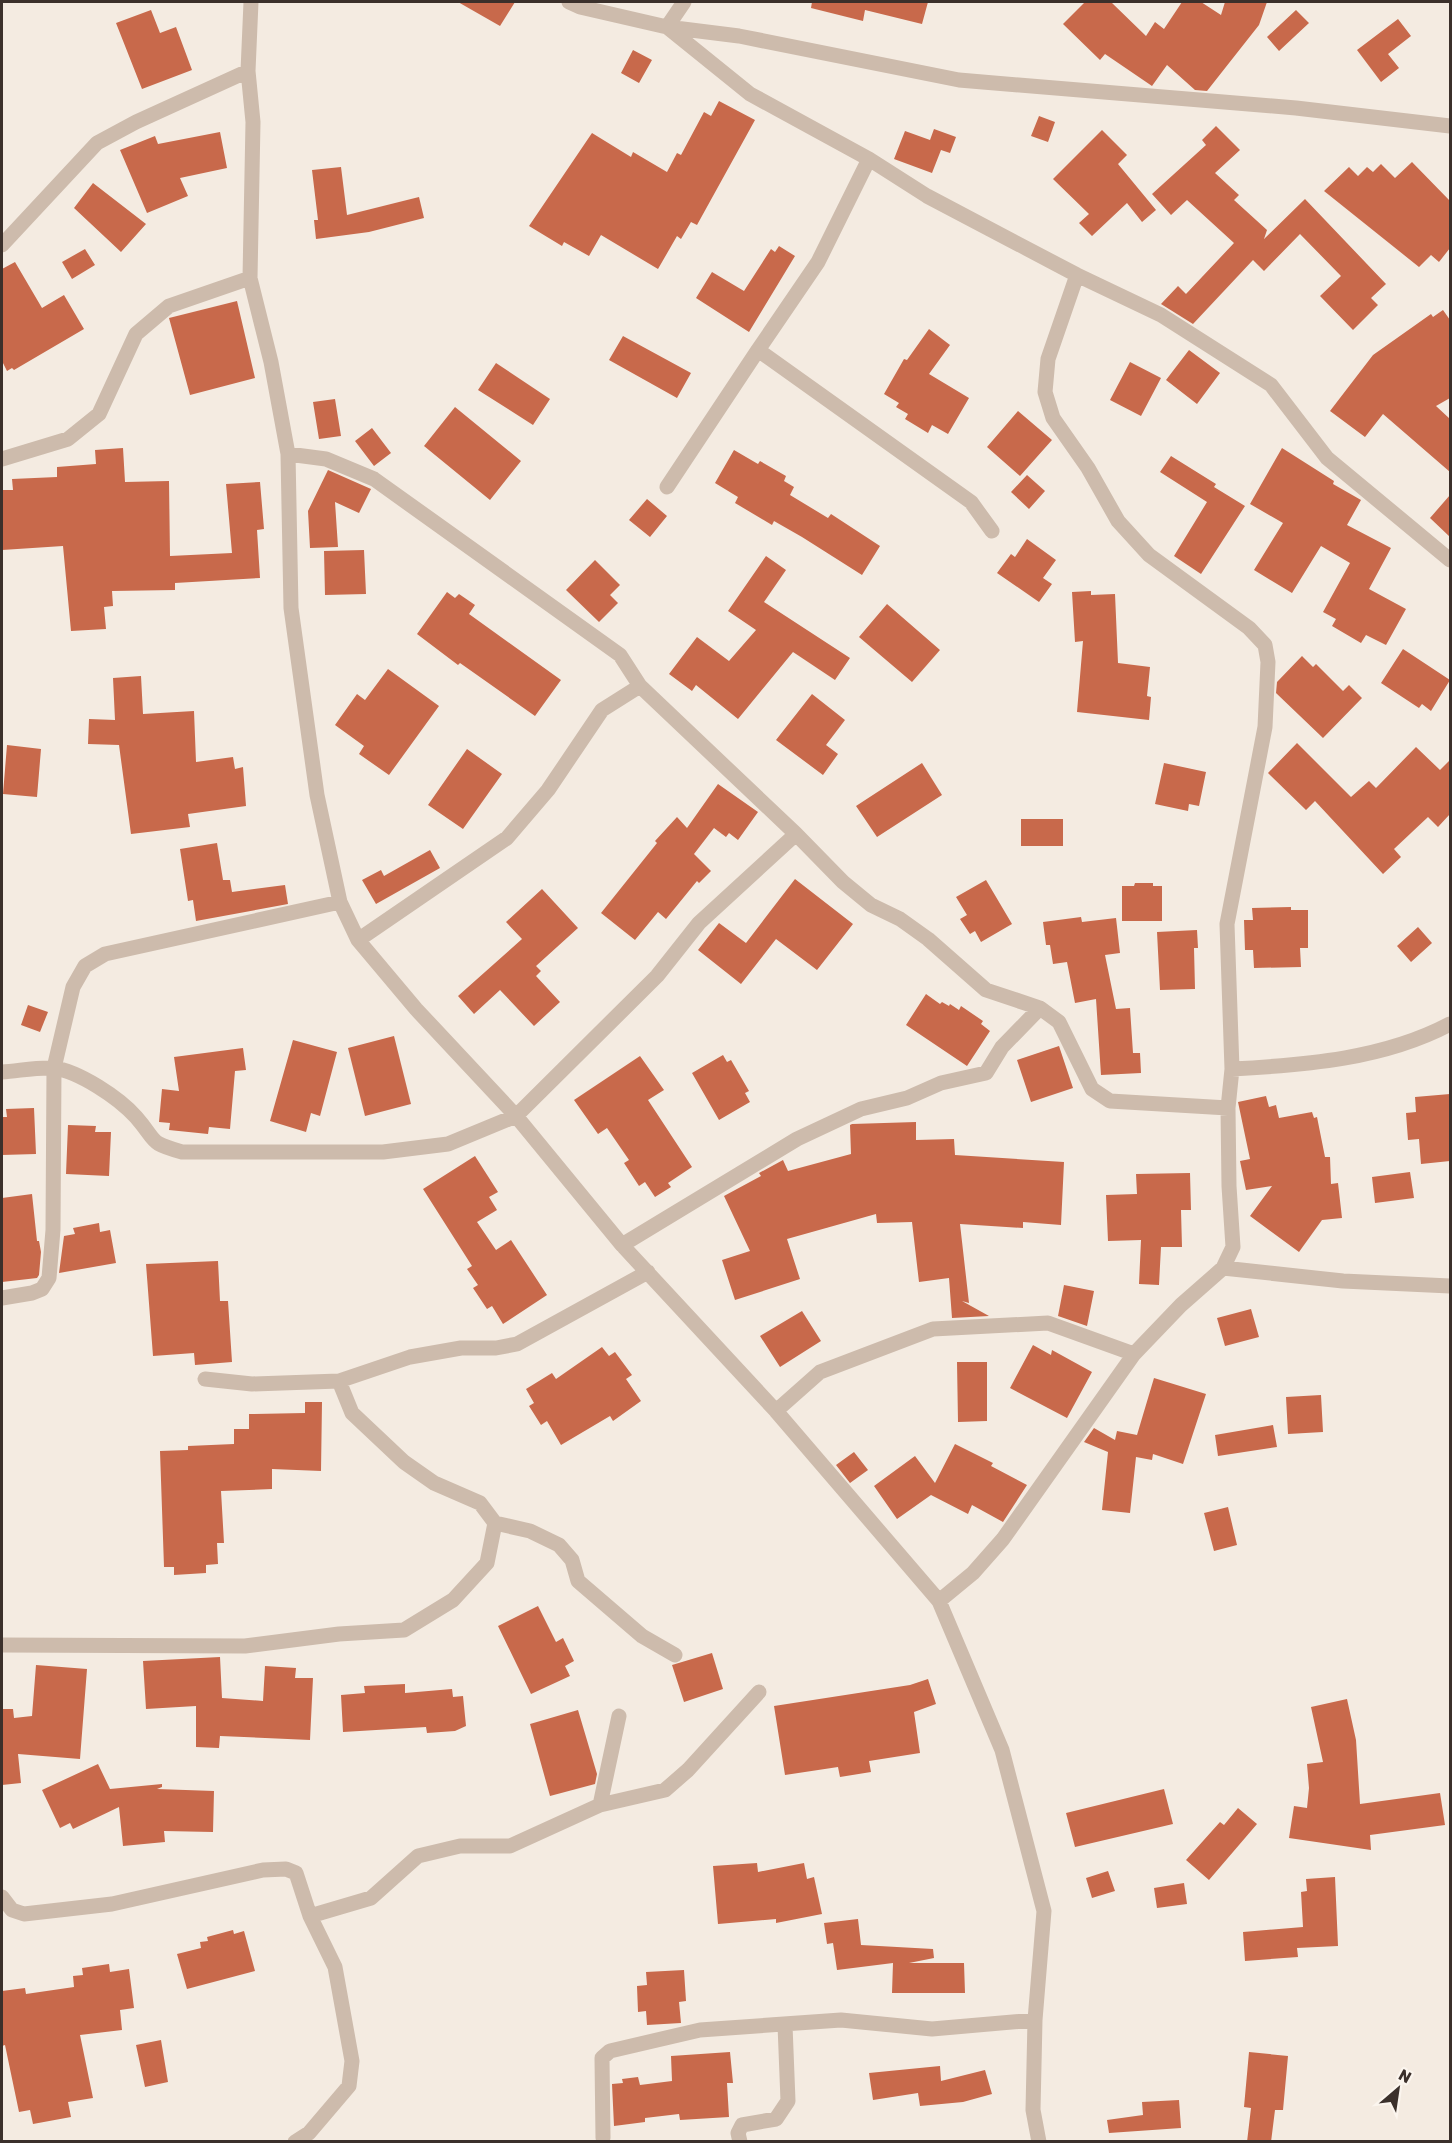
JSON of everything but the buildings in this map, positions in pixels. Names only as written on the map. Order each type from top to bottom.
[{"type":"street","points":[[251,2],[248,71],[253,122],[250,278],[271,362],[288,454],[291,608],[317,795],[340,902],[358,940],[416,1009],[516,1116],[622,1245],[776,1412],[939,1601],[1002,1750],[1044,1911],[1035,2020],[1034,2110],[1039,2142]]},
{"type":"street","points":[[667,27],[684,2]]},
{"type":"street","points":[[577,3],[667,27],[739,36],[959,80],[1296,108],[1450,126]]},
{"type":"street","points":[[667,27],[750,94],[869,159],[927,196],[1077,275],[1161,315],[1271,385],[1327,458],[1450,560]]},
{"type":"street","points":[[2,245],[97,143],[136,122],[248,71]]},
{"type":"street","points":[[667,487],[818,262],[869,159]]},
{"type":"street","points":[[939,1601],[973,1573],[1003,1539],[1134,1354],[1181,1305],[1223,1268],[1233,1247],[1228,1108],[1232,1069],[1227,924],[1265,727],[1268,662],[1265,645],[1249,628],[1149,555],[1118,521],[1088,468],[1053,418],[1045,392],[1048,359],[1077,275]]},
{"type":"street","points":[[2,459],[68,439],[99,414],[136,334],[169,306],[250,278]]},
{"type":"street","points":[[758,350],[972,502],[992,531]]},
{"type":"street","points":[[288,454],[326,459],[374,479],[620,655],[640,686],[796,834],[843,882],[871,905],[900,919],[928,939],[986,990],[1040,1008],[1059,1022],[1066,1031],[1092,1089],[1098,1095],[1110,1101],[1228,1108]]},
{"type":"street","points":[[358,940],[507,838],[548,790],[602,710],[640,686]]},
{"type":"street","points":[[2,1072],[54,1068],[104,1089],[136,1117],[156,1145],[182,1152],[383,1152],[448,1144],[516,1116],[657,976],[699,923],[796,834]]},
{"type":"street","points":[[2,1298],[42,1289],[48,1278],[53,1230],[54,1068],[73,987],[86,966],[105,954],[340,902]]},
{"type":"street","points":[[622,1245],[797,1139],[861,1109],[907,1098],[941,1083],[986,1073],[1002,1047],[1040,1008]]},
{"type":"street","points":[[1232,1069],[1312,1065],[1398,1046],[1450,1024]]},
{"type":"street","points":[[1223,1268],[1343,1281],[1450,1286]]},
{"type":"street","points":[[205,1379],[252,1384],[339,1381],[410,1357],[461,1348],[496,1348],[517,1344],[648,1272]]},
{"type":"street","points":[[776,1412],[820,1372],[933,1329],[1048,1323],[1134,1354]]},
{"type":"street","points":[[339,1381],[352,1413],[404,1462],[434,1483],[480,1503],[495,1523],[530,1532],[559,1545],[572,1560],[578,1581],[642,1636],[675,1655]]},
{"type":"street","points":[[2,1645],[245,1646],[339,1634],[404,1629],[453,1600],[487,1563],[495,1523]]},
{"type":"street","points":[[310,1916],[371,1899],[418,1856],[460,1846],[510,1846],[600,1805],[665,1790],[688,1770],[759,1692]]},
{"type":"street","points":[[600,1805],[619,1716]]},
{"type":"street","points":[[2,1897],[12,1910],[24,1914],[112,1904],[263,1870],[286,1869],[296,1873],[310,1916],[335,1967],[352,2061],[350,2086],[309,2133],[295,2142]]},
{"type":"street","points":[[603,2138],[602,2058],[610,2051],[700,2030],[841,2020],[932,2029],[1035,2020]]},
{"type":"street","points":[[740,2142],[738,2133],[742,2125],[776,2119],[788,2101],[785,2025]]}]
